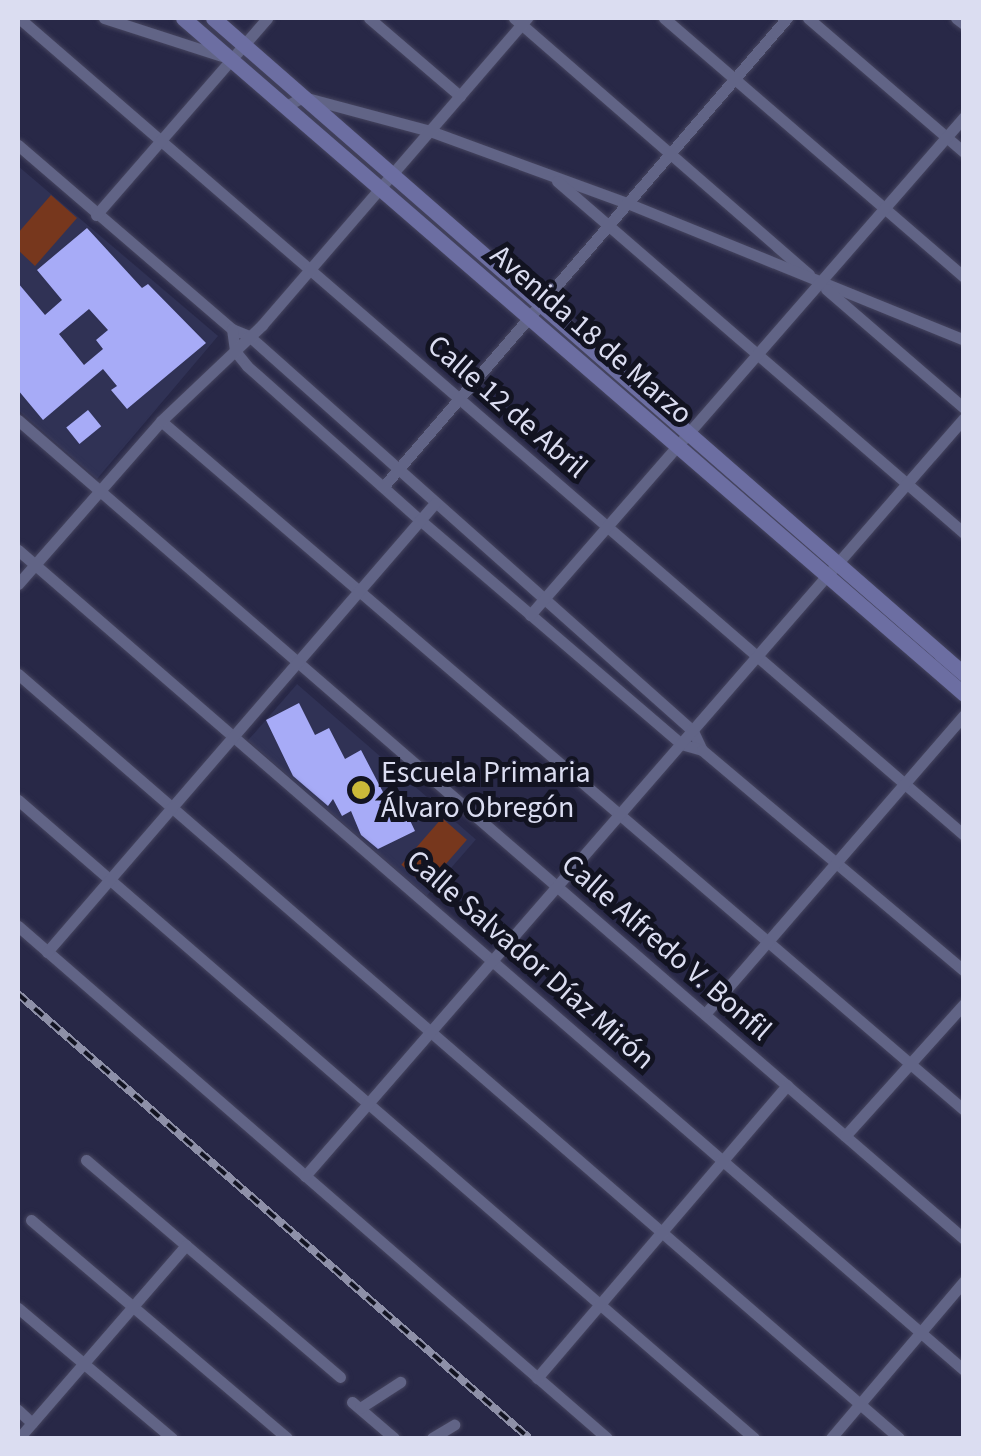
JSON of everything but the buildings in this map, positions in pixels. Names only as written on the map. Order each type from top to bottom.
[{"type":"street","name":"Calle 12 de Abril","points":[[19,18],[964,835]]},
{"type":"street","points":[[104,18],[231,59]]},
{"type":"street","name":"Avenida 18 de Marzo","points":[[183,18],[964,694]]},
{"type":"street","name":"Avenida 18 de Marzo","points":[[214,18],[964,674]]},
{"type":"street","points":[[96,215],[267,18]]},
{"type":"street","points":[[369,18],[460,96]]},
{"type":"street","points":[[664,18],[964,277]]},
{"type":"street","points":[[383,487],[788,18]]},
{"type":"street","points":[[808,18],[964,152]]},
{"type":"street","points":[[956,18],[964,24]]},
{"type":"street","points":[[18,584],[161,420],[235,351],[311,270],[396,174],[521,20],[964,408]]},
{"type":"street","points":[[286,106],[304,97],[430,131],[627,203],[964,340]]},
{"type":"street","points":[[530,614],[964,117]]},
{"type":"street","points":[[18,145],[232,329],[249,336],[693,731],[702,750]]},
{"type":"street","points":[[550,175],[964,533]]},
{"type":"street","points":[[232,329],[235,351],[420,520],[681,744],[702,750],[964,971]]},
{"type":"street","points":[[305,1176],[964,418]]},
{"type":"street","name":"Calle Alfredo V. Bonfil","points":[[18,420],[964,1239]]},
{"type":"street","points":[[161,420],[964,1110]]},
{"type":"street","points":[[48,952],[435,504]]},
{"type":"street","name":"Calle Salvador Díaz Mirón","points":[[18,550],[964,1370]]},
{"type":"street","points":[[18,674],[899,1438]]},
{"type":"street","points":[[704,1014],[964,715]]},
{"type":"street","points":[[18,800],[754,1438]]},
{"type":"street","points":[[18,926],[607,1438]]},
{"type":"street","points":[[845,1136],[964,1004]]},
{"type":"street","points":[[537,1378],[787,1086]]},
{"type":"street","points":[[86,1160],[340,1377]]},
{"type":"street","points":[[31,1220],[287,1438]]},
{"type":"street","points":[[19,1438],[186,1245]]},
{"type":"street","points":[[831,1438],[964,1281]]},
{"type":"street","points":[[18,1308],[172,1438]]},
{"type":"street","points":[[394,1438],[356,1405],[400,1382]]},
{"type":"street","points":[[18,1410],[32,1423]]},
{"type":"street","points":[[432,1438],[454,1425]]},
{"type":"shaded area","points":[[18,166],[218,336],[97,479],[18,410]]},
{"type":"shaded area","points":[[51,195],[77,218],[35,266],[18,250],[18,233]]},
{"type":"shaded area","name":"Escuela Primaria Álvaro Obregón","points":[[297,684],[476,839],[427,896],[248,741]]},
{"type":"shaded area","points":[[442,818],[467,840],[426,886],[401,865]]},
{"type":"railway","points":[[18,994],[529,1438]]},
{"type":"place","name":"Escuela Primaria Álvaro Obregón","points":[[361,790]]}]
